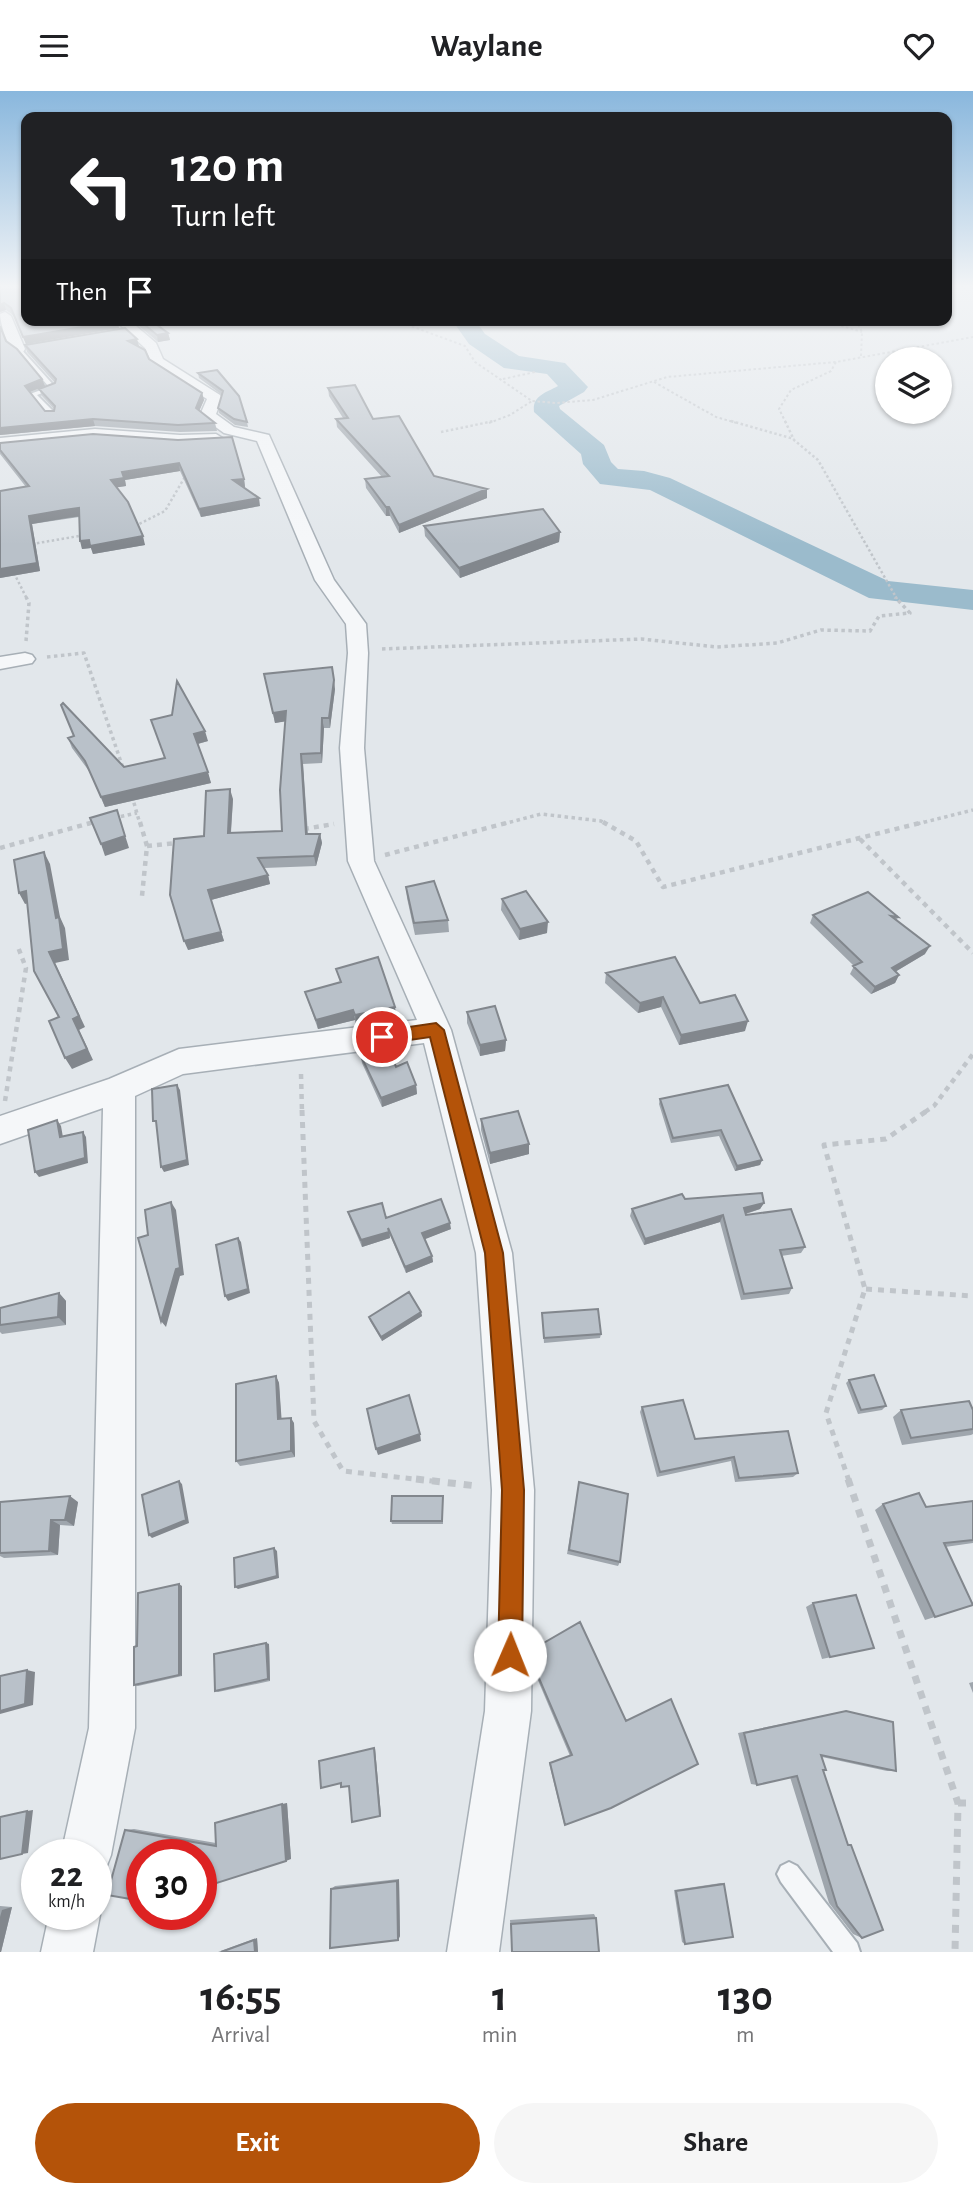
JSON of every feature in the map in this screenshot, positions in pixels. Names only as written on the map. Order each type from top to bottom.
[{"type":"street","points":[[174,372],[215,398],[208,415],[229,430],[251,437]]},
{"type":"street","points":[[0,443],[95,434],[180,440],[263,438],[325,580],[356,624],[358,653],[352,748],[361,861],[436,1030],[494,1253],[513,1490],[509,1711],[473,1952]]},
{"type":"street","points":[[0,663],[25,659]]},
{"type":"street","points":[[1,1129],[119,1089],[179,1062],[436,1030]]},
{"type":"street","points":[[89,1839],[112,1728],[119,1089]]},
{"type":"street","points":[[67,1952],[72,1930]]},
{"type":"lane","points":[[41,372],[53,388],[33,394],[51,415]]},
{"type":"lane","points":[[789,1874],[848,1952]]},
{"type":"path","points":[[491,372],[531,401],[556,403],[593,400],[667,377],[725,372]]},
{"type":"path","points":[[502,379],[535,372]]},
{"type":"path","points":[[794,440],[779,409],[791,390],[831,372]]},
{"type":"path","points":[[358,653],[386,648],[641,639],[718,647],[765,643],[821,630],[870,631],[879,616],[910,613],[891,593],[818,460],[794,440],[716,417],[653,381]]},
{"type":"path","points":[[442,432],[490,424],[512,416],[531,401]]},
{"type":"path","points":[[128,527],[141,525],[165,511],[187,472],[180,440]]},
{"type":"path","points":[[25,545],[90,534]]},
{"type":"path","points":[[12,569],[29,603],[25,659],[84,653],[127,779]]},
{"type":"path","points":[[130,790],[147,846],[142,896]]},
{"type":"path","points":[[361,861],[541,814],[601,821],[636,841],[663,887],[973,810]]},
{"type":"path","points":[[110,819],[137,813]]},
{"type":"path","points":[[299,829],[358,818]]},
{"type":"path","points":[[0,848],[97,822]]},
{"type":"path","points":[[859,838],[973,953]]},
{"type":"path","points":[[147,846],[188,842]]},
{"type":"path","points":[[1,1129],[26,968],[18,947]]},
{"type":"path","points":[[300,1048],[314,1421],[343,1471],[513,1490]]},
{"type":"path","points":[[955,1952],[958,1803],[826,1413],[865,1289],[824,1145],[886,1139],[934,1105],[973,1054]]},
{"type":"path","points":[[865,1289],[973,1296]]},
{"type":"path","points":[[958,1803],[973,1803]]},
{"type":"building","points":[[0,372],[36,372],[42,379],[25,386],[45,411],[54,411],[55,406],[39,389],[55,383],[56,379],[49,372],[169,372],[202,393],[196,408],[215,423],[178,425],[93,419],[0,428]]},
{"type":"building","points":[[219,372],[239,396],[247,422],[234,419],[218,408],[223,391],[198,373]]},
{"type":"building","points":[[355,385],[373,419],[399,416],[434,476],[487,489],[399,525],[389,507],[386,507],[365,479],[389,476],[336,419],[348,418],[328,388]]},
{"type":"building","points":[[93,434],[178,440],[232,437],[244,479],[233,480],[259,498],[199,509],[179,463],[122,472],[124,478],[111,480],[128,502],[143,536],[90,546],[89,540],[80,541],[79,508],[29,516],[37,563],[0,569],[0,491],[29,486],[0,450],[0,443]]},
{"type":"building","points":[[543,509],[560,532],[459,568],[424,526]]},
{"type":"building","points":[[332,667],[334,680],[329,718],[322,718],[321,753],[301,754],[306,834],[320,834],[314,856],[258,858],[268,875],[208,890],[221,932],[184,941],[170,895],[174,839],[204,836],[206,791],[230,789],[228,833],[282,831],[280,790],[286,711],[273,713],[264,674]]},
{"type":"building","points":[[177,681],[205,731],[194,734],[208,772],[101,797],[85,761],[68,738],[74,736],[61,705],[63,703],[124,767],[165,758],[151,720],[172,715]]},
{"type":"building","points":[[117,810],[125,836],[101,844],[90,818]]},
{"type":"building","points":[[44,852],[56,918],[59,917],[63,949],[49,952],[79,1016],[73,1019],[87,1049],[65,1058],[49,1021],[59,1017],[34,971],[26,891],[19,893],[14,860]]},
{"type":"building","points":[[434,881],[448,920],[414,923],[406,887]]},
{"type":"building","points":[[526,891],[548,922],[520,929],[502,899]]},
{"type":"building","points":[[868,892],[898,917],[891,916],[930,946],[892,968],[899,975],[875,987],[853,966],[862,962],[813,915]]},
{"type":"building","points":[[378,957],[395,1007],[355,1015],[353,1010],[316,1020],[305,992],[341,982],[336,969]]},
{"type":"building","points":[[675,957],[700,1003],[735,995],[748,1021],[681,1035],[663,997],[640,1003],[606,973]]},
{"type":"building","points":[[495,1006],[506,1040],[480,1045],[467,1012]]},
{"type":"building","points":[[386,1041],[396,1067],[407,1062],[416,1085],[381,1098],[360,1054],[365,1053],[363,1044]]},
{"type":"building","points":[[177,1085],[187,1160],[161,1167],[156,1121],[153,1121],[152,1089]]},
{"type":"building","points":[[728,1085],[762,1160],[737,1166],[721,1130],[673,1138],[660,1099]]},
{"type":"building","points":[[518,1111],[529,1144],[490,1153],[481,1119]]},
{"type":"building","points":[[57,1120],[60,1137],[83,1132],[85,1158],[35,1172],[28,1130]]},
{"type":"building","points":[[762,1193],[764,1203],[744,1208],[746,1215],[791,1209],[805,1247],[780,1250],[792,1288],[744,1294],[723,1215],[645,1239],[632,1209],[682,1194],[685,1199]]},
{"type":"building","points":[[441,1199],[450,1223],[422,1233],[432,1256],[405,1267],[388,1228],[389,1232],[361,1240],[348,1212],[382,1203],[386,1218]]},
{"type":"building","points":[[171,1202],[180,1268],[176,1269],[161,1321],[138,1238],[148,1235],[145,1210]]},
{"type":"building","points":[[238,1238],[248,1289],[225,1296],[216,1245]]},
{"type":"building","points":[[409,1292],[421,1312],[381,1337],[369,1317]]},
{"type":"building","points":[[59,1293],[58,1317],[0,1325],[0,1308]]},
{"type":"building","points":[[598,1309],[601,1334],[544,1338],[542,1313]]},
{"type":"building","points":[[874,1375],[886,1406],[861,1410],[849,1380]]},
{"type":"building","points":[[276,1376],[278,1419],[291,1418],[291,1451],[236,1461],[236,1384]]},
{"type":"building","points":[[409,1395],[420,1434],[376,1449],[367,1409]]},
{"type":"building","points":[[683,1400],[695,1439],[788,1431],[798,1473],[739,1478],[734,1457],[660,1472],[642,1407]]},
{"type":"building","points":[[969,1401],[973,1410],[973,1429],[911,1438],[901,1410]]},
{"type":"building","points":[[179,1481],[186,1520],[149,1535],[142,1495]]},
{"type":"building","points":[[579,1482],[628,1494],[620,1562],[569,1550]]},
{"type":"building","points":[[919,1493],[926,1507],[973,1501],[973,1540],[944,1543],[973,1605],[935,1617],[883,1504]]},
{"type":"building","points":[[70,1496],[65,1520],[51,1520],[49,1551],[0,1553],[0,1502]]},
{"type":"building","points":[[392,1496],[443,1496],[442,1521],[391,1521]]},
{"type":"building","points":[[274,1548],[277,1576],[235,1587],[234,1558]]},
{"type":"building","points":[[179,1584],[179,1675],[134,1685],[138,1593]]},
{"type":"building","points":[[856,1595],[874,1648],[830,1657],[813,1603]]},
{"type":"building","points":[[580,1622],[626,1721],[671,1699],[698,1764],[611,1808],[565,1825],[550,1763],[572,1755],[535,1669],[535,1648]]},
{"type":"building","points":[[266,1643],[268,1679],[215,1691],[214,1654]]},
{"type":"building","points":[[27,1670],[25,1704],[0,1711],[0,1676]]},
{"type":"building","points":[[846,1711],[893,1722],[896,1771],[821,1755],[826,1770],[823,1770],[848,1845],[851,1845],[883,1930],[862,1938],[837,1906],[797,1776],[757,1785],[744,1733]]},
{"type":"building","points":[[374,1748],[380,1816],[352,1822],[349,1786],[341,1787],[341,1783],[321,1788],[319,1761]]},
{"type":"building","points":[[282,1804],[286,1861],[217,1883],[215,1823]]},
{"type":"building","points":[[27,1811],[21,1854],[0,1859],[0,1817]]},
{"type":"building","points":[[125,1830],[176,1839],[126,1839],[126,1898],[112,1896],[112,1877]]},
{"type":"building","points":[[397,1881],[398,1940],[330,1948],[331,1889]]},
{"type":"building","points":[[724,1884],[733,1937],[685,1944],[676,1891]]},
{"type":"building","points":[[596,1918],[599,1952],[512,1952],[511,1924]]},
{"type":"building","points":[[254,1940],[255,1952],[221,1952]]},
{"type":"waterway","points":[[558,372],[575,387],[546,403],[547,412],[594,451],[597,464],[610,478],[652,481],[668,487],[881,591],[973,600]]},
{"type":"route","points":[[382,1037],[436,1030],[494,1253],[513,1490],[510,1655]]}]
